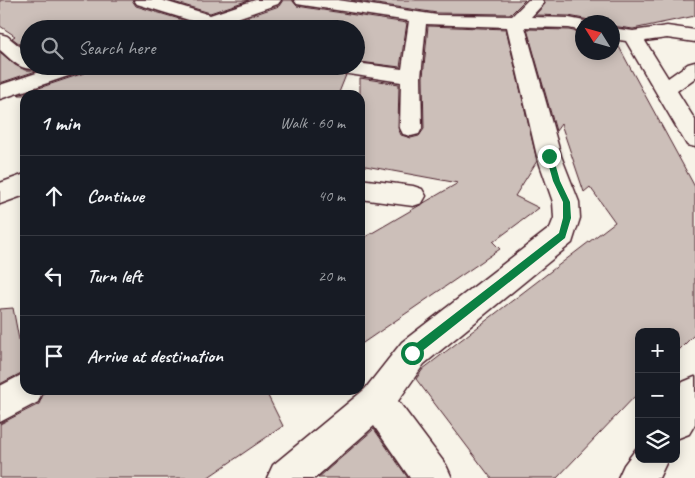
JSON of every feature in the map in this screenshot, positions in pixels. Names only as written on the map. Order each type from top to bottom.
[{"type":"street","points":[[143,0],[207,20]]},
{"type":"street","points":[[213,20],[272,0]]},
{"type":"street","points":[[303,0],[416,9],[437,20],[575,25]]},
{"type":"street","points":[[516,23],[533,1],[575,24]]},
{"type":"street","points":[[411,128],[411,77],[416,9]]},
{"type":"street","points":[[286,478],[377,401],[412,353],[562,235],[567,218],[566,202],[549,156],[516,23]]},
{"type":"street","points":[[620,35],[633,37],[667,32],[695,36]]},
{"type":"street","points":[[633,37],[695,139]]},
{"type":"street","points":[[0,40],[20,57]]},
{"type":"street","points":[[665,90],[695,68]]},
{"type":"street","points":[[365,70],[411,77]]},
{"type":"street","points":[[0,92],[26,75]]},
{"type":"street","points":[[0,194],[20,186]]},
{"type":"street","points":[[365,190],[413,196]]},
{"type":"street","points":[[0,405],[20,393]]},
{"type":"street","points":[[678,418],[695,394]]},
{"type":"street","points":[[377,401],[433,478]]},
{"type":"street","points":[[637,478],[647,463]]},
{"type":"building","points":[[0,0],[132,0],[136,6],[183,20],[20,20],[20,44],[12,38],[15,36],[0,26]]},
{"type":"building","points":[[167,0],[249,0],[210,13]]},
{"type":"building","points":[[283,0],[292,0],[297,6],[407,23],[400,67],[365,63],[365,20],[238,20],[279,6]]},
{"type":"building","points":[[351,0],[525,0],[511,14],[437,13]]},
{"type":"building","points":[[544,0],[695,0],[695,16],[633,29],[620,27],[620,15],[575,15],[575,17],[535,15],[545,4]]},
{"type":"building","points":[[428,26],[506,29],[537,161],[515,196],[539,208],[493,242],[500,249],[365,342],[365,237],[458,183],[365,166],[365,90],[360,90],[360,78],[399,84],[398,128],[401,135],[411,138],[419,136],[424,129],[423,77]]},
{"type":"building","points":[[527,29],[575,31],[575,60],[620,60],[620,48],[695,187],[695,334],[680,349],[680,328],[635,328],[635,396],[557,478],[491,478],[416,379],[423,369],[615,222],[590,187],[584,192],[561,124],[556,131]]},
{"type":"building","points":[[0,52],[20,68],[20,75],[24,75],[0,83]]},
{"type":"building","points":[[78,75],[346,75],[340,90],[33,90]]},
{"type":"building","points":[[13,308],[20,345],[20,374],[0,384],[0,309]]},
{"type":"building","points":[[43,395],[268,395],[283,426],[207,478],[0,478],[0,424],[39,404]]},
{"type":"building","points":[[374,429],[408,478],[318,478]]},
{"type":"route","points":[[412,353],[562,235],[567,218],[566,202],[549,156]]}]
